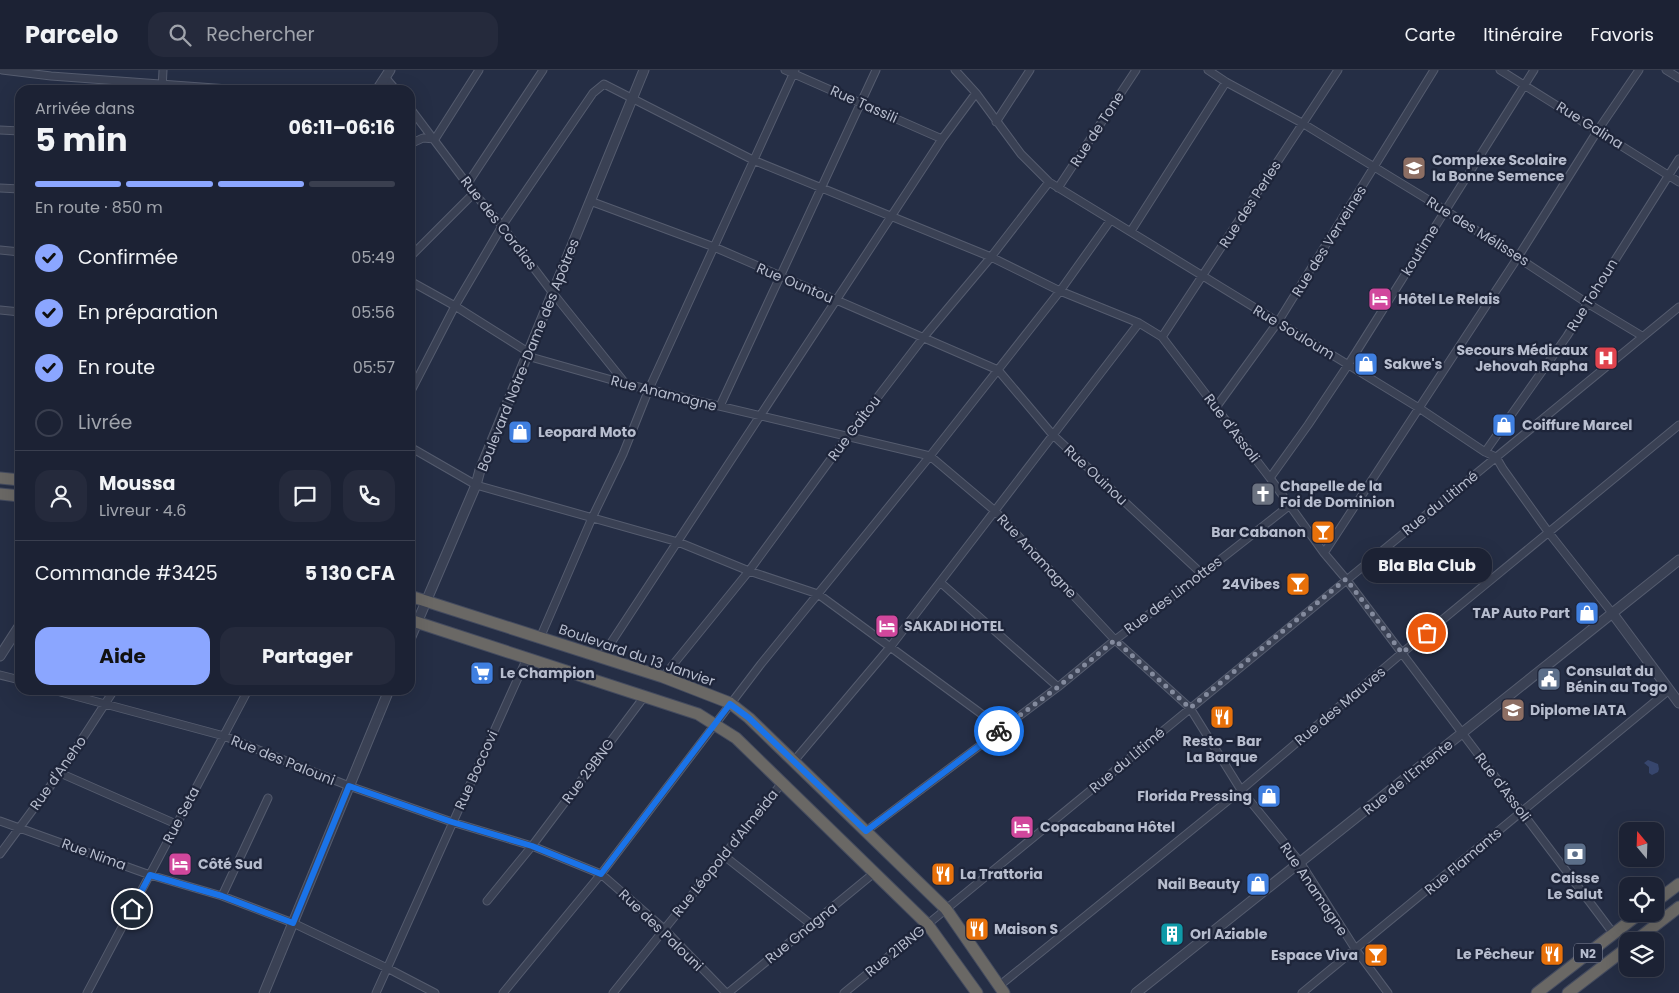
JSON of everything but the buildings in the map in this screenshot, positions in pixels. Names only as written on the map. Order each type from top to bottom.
[{"type":"highway","points":[[0,478],[15,480]]},
{"type":"highway","points":[[0,494],[15,496]]},
{"type":"highway","name":"Boulevard du 13 Janvier","points":[[415,597],[663,677],[730,704],[749,718],[946,909],[1002,989]]},
{"type":"highway","points":[[415,623],[698,714],[714,723],[736,738],[928,925],[977,993]]},
{"type":"highway","points":[[1664,895],[1679,884]]},
{"type":"highway","points":[[1647,932],[1679,907]]},
{"type":"highway","name":"N2","points":[[1537,993],[1628,922]]},
{"type":"highway","name":"N2","points":[[1568,993],[1619,954]]},
{"type":"street","points":[[2,70],[142,85]]},
{"type":"street","points":[[162,85],[163,70]]},
{"type":"street","points":[[415,142],[423,138],[434,139],[479,70]]},
{"type":"street","points":[[468,183],[543,70]]},
{"type":"street","name":"Boulevard Notre-Dame des Apôtres","points":[[415,618],[476,485],[480,470],[552,292],[644,70]]},
{"type":"street","name":"Rue Tassili","points":[[785,70],[794,72],[942,139]]},
{"type":"street","points":[[720,406],[876,70]]},
{"type":"street","name":"Rue Souloum","points":[[955,70],[976,93],[1021,154],[1049,182],[1419,408],[1485,452],[1496,457]]},
{"type":"street","points":[[996,122],[1030,70]]},
{"type":"street","name":"Rue de Tone","points":[[1058,188],[1136,70]]},
{"type":"street","name":"Rue des Mélisses","points":[[1208,70],[1375,167],[1642,336]]},
{"type":"street","name":"Rue des Perles","points":[[1162,337],[1338,70]]},
{"type":"street","name":"Rue des Verveines","points":[[1216,406],[1278,322],[1434,70]]},
{"type":"street","name":"Rue Galina","points":[[1500,70],[1679,182]]},
{"type":"street","name":"koutime","points":[[1270,478],[1348,365],[1534,70]]},
{"type":"street","points":[[1324,553],[1598,130],[1639,70]]},
{"type":"street","points":[[1666,70],[1679,78]]},
{"type":"street","points":[[540,638],[592,518],[623,454],[649,389],[794,72]]},
{"type":"street","points":[[380,85],[388,73]]},
{"type":"street","points":[[388,73],[394,85]]},
{"type":"street","points":[[1130,231],[1226,82]]},
{"type":"street","name":"Rue d'Assoli","points":[[502,226],[593,93],[604,84],[753,160],[991,257],[1060,291],[1139,324],[1162,337],[1613,933]]},
{"type":"street","points":[[601,658],[942,139],[976,93]]},
{"type":"street","name":"Rue des Cordias","points":[[415,114],[474,193],[626,384]]},
{"type":"street","points":[[0,130],[15,131]]},
{"type":"street","name":"Rue Tohoun","points":[[1485,452],[1567,336],[1679,159]]},
{"type":"street","name":"Rue GaÏtou","points":[[663,677],[748,571],[923,338],[991,257],[1049,182]]},
{"type":"street","points":[[0,188],[15,189]]},
{"type":"street","points":[[415,252],[474,193]]},
{"type":"street","name":"Rue Ountou","points":[[590,200],[714,247],[998,370]]},
{"type":"street","points":[[503,993],[601,874],[714,723],[998,370],[1060,291],[1110,220]]},
{"type":"street","points":[[415,383],[455,306],[502,226]]},
{"type":"street","points":[[0,250],[15,252]]},
{"type":"street","name":"Rue Anamagne","points":[[415,285],[455,306],[527,354],[626,384],[930,456],[995,511],[1115,640],[1190,708],[1241,790],[1300,862],[1356,950],[1388,993]]},
{"type":"street","name":"Rue du Litimé","points":[[946,909],[1679,307]]},
{"type":"street","points":[[0,310],[15,312]]},
{"type":"street","points":[[794,761],[890,646],[1052,434],[1139,324]]},
{"type":"street","name":"Rue Ouinou","points":[[998,370],[1052,434],[1202,574]]},
{"type":"street","name":"Rue des Mauves","points":[[1002,989],[1402,653],[1679,425]]},
{"type":"street","points":[[415,450],[476,485],[678,542],[748,571],[818,594],[1002,729]]},
{"type":"street","points":[[1496,457],[1549,533],[1679,703]]},
{"type":"street","name":"Rue des Limottes","points":[[866,831],[1058,687],[1115,640],[1290,505]]},
{"type":"street","name":"Rue de l'Entente","points":[[1136,993],[1679,560]]},
{"type":"street","points":[[940,582],[1058,687]]},
{"type":"street","points":[[0,656],[15,633]]},
{"type":"street","name":"Rue Boccovi","points":[[376,993],[527,658]]},
{"type":"street","points":[[0,675],[15,679]]},
{"type":"street","name":"Rue Flamants","points":[[1302,993],[1669,690]]},
{"type":"street","name":"Rue des Palouni","points":[[70,695],[224,736],[349,786],[452,822],[532,846],[601,874],[664,929],[727,993]]},
{"type":"street","name":"Rue d'Aneho","points":[[0,854],[60,773],[111,695]]},
{"type":"street","name":"Rue Seta","points":[[87,993],[245,695]]},
{"type":"street","points":[[264,993],[387,695]]},
{"type":"street","name":"Rue 29BNG","points":[[487,901],[532,846],[644,696]]},
{"type":"street","points":[[60,773],[176,824]]},
{"type":"street","name":"Rue Léopold d'Almeida","points":[[613,993],[782,783]]},
{"type":"street","points":[[222,896],[268,798]]},
{"type":"street","name":"Rue Nima","points":[[0,820],[150,875],[222,896],[293,923],[435,993]]},
{"type":"street","points":[[724,855],[812,925]]},
{"type":"street","name":"Rue Gnagna","points":[[727,993],[874,873]]},
{"type":"street","name":"Rue 21BNG","points":[[844,993],[946,909]]},
{"type":"water","points":[[1648,760],[1658,764],[1658,772],[1652,775],[1649,773],[1649,767],[1644,763]]},
{"type":"way so far","points":[[999,731],[1058,687],[1115,640],[1190,708],[1346,579],[1402,653],[1427,633]]},
{"type":"place","name":"Complexe Scolaire la Bonne Semence","points":[[1414,168]]},
{"type":"place","name":"Hôtel Le Relais","points":[[1380,299]]},
{"type":"place","name":"Secours Médicaux Jehovah Rapha","points":[[1606,358]]},
{"type":"place","name":"Sakwe's","points":[[1366,364]]},
{"type":"place","name":"Coiffure Marcel","points":[[1504,425]]},
{"type":"place","name":"Leopard Moto","points":[[520,432]]},
{"type":"place","name":"Chapelle de la Foi de Dominion","points":[[1263,494]]},
{"type":"place","name":"Bar Cabanon","points":[[1323,532]]},
{"type":"place","name":"24Vibes","points":[[1298,584]]},
{"type":"place","name":"TAP Auto Part","points":[[1587,613]]},
{"type":"place","name":"SAKADI HOTEL","points":[[887,626]]},
{"type":"place","name":"Bla Bla Club","points":[[1427,633]]},
{"type":"place","name":"Le Champion","points":[[482,673]]},
{"type":"place","name":"Consulat du Bénin au Togo","points":[[1549,679]]},
{"type":"place","name":"Diplome IATA","points":[[1513,710]]},
{"type":"place","name":"Resto - Bar La Barque","points":[[1222,717]]},
{"type":"place","name":"Florida Pressing","points":[[1269,796]]},
{"type":"place","name":"Copacabana Hôtel","points":[[1022,827]]},
{"type":"place","name":"Caisse Le Salut","points":[[1575,854]]},
{"type":"place","name":"Côté Sud","points":[[180,864]]},
{"type":"place","name":"La Trattoria","points":[[943,874]]},
{"type":"place","name":"Nail Beauty","points":[[1258,884]]},
{"type":"place","name":"Maison S","points":[[977,929]]},
{"type":"place","name":"Orl Aziable","points":[[1172,934]]},
{"type":"place","name":"Le Pêcheur","points":[[1552,954]]},
{"type":"place","name":"Espace Viva","points":[[1376,955]]},
{"type":"route","points":[[132,909],[150,875],[222,896],[293,923],[349,786],[452,822],[532,846],[601,874],[730,704],[749,718],[866,831],[999,731]]}]
